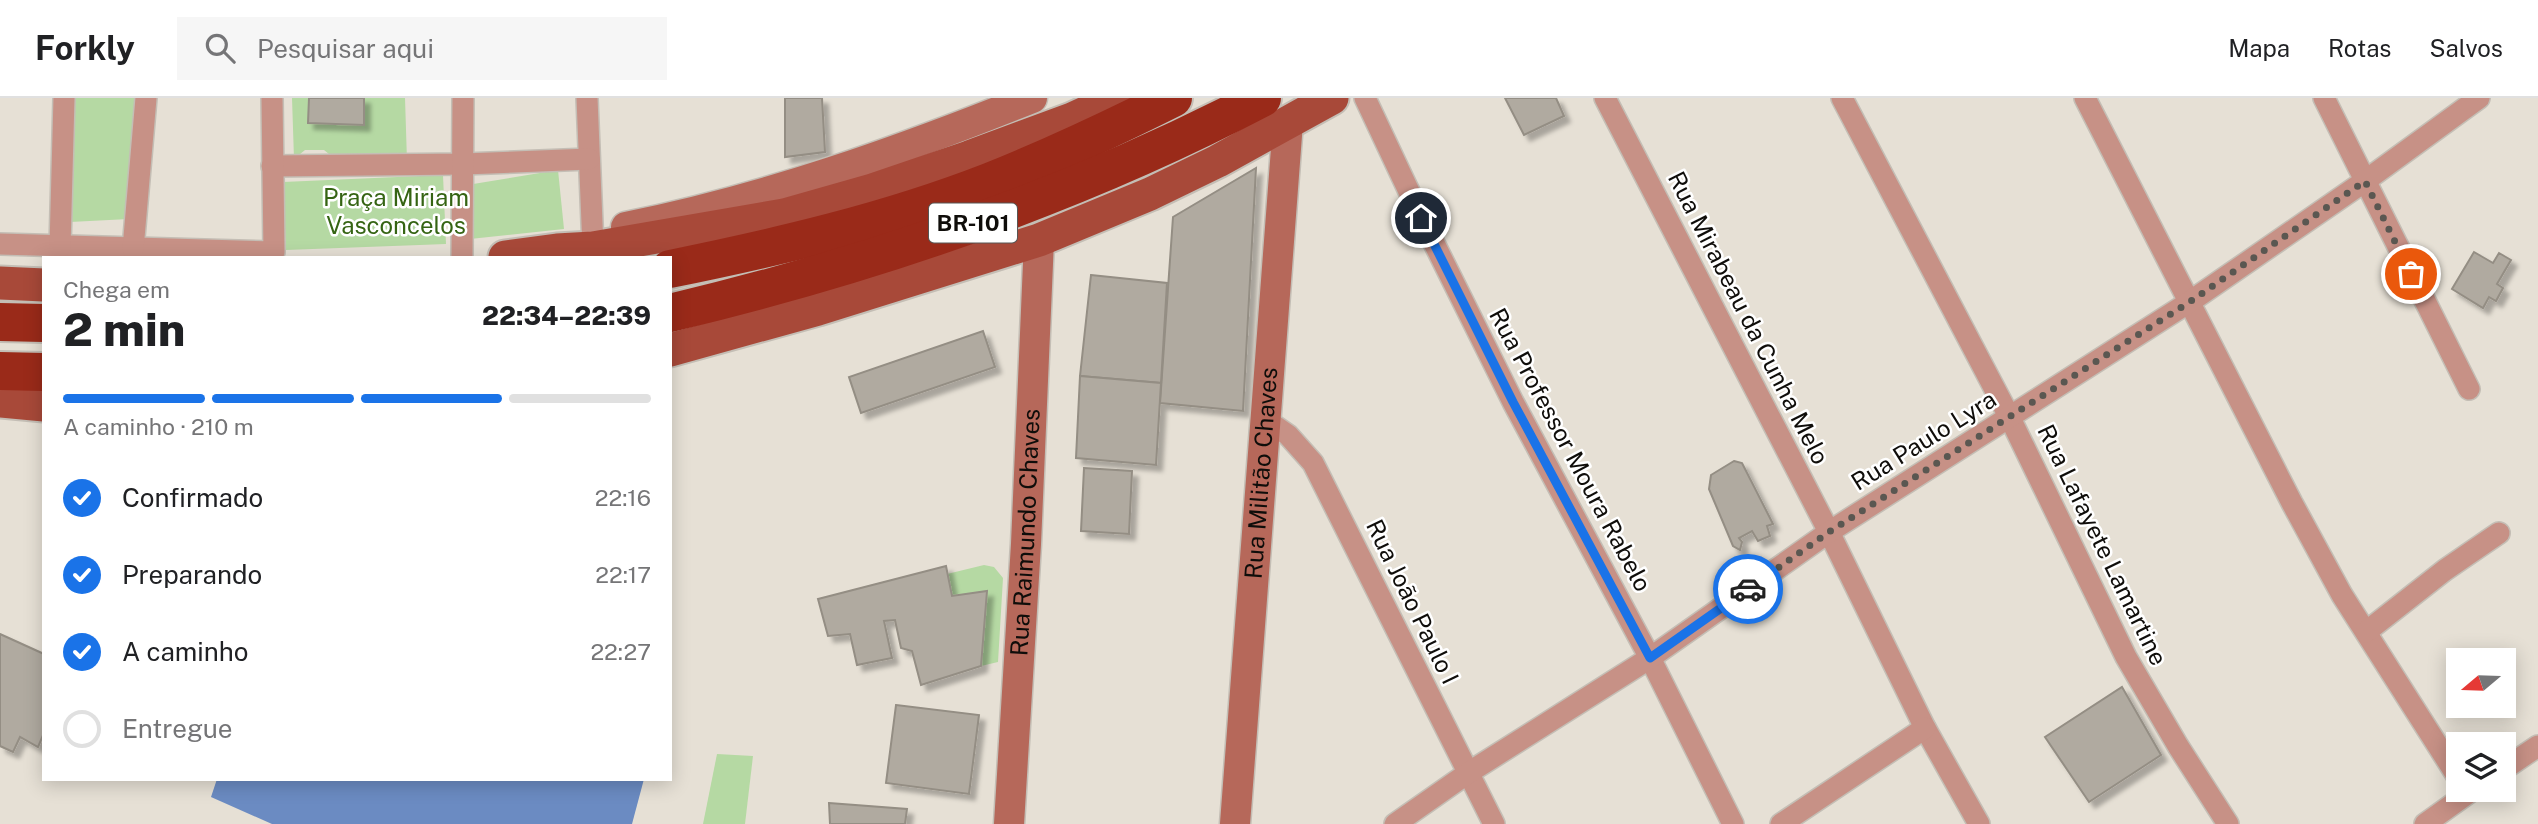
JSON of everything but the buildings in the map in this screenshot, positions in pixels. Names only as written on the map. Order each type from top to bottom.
[{"type":"highway","name":"BR-101","points":[[672,269],[791,244],[987,182],[1097,136],[1173,98]]},
{"type":"highway","name":"BR-101","points":[[672,312],[781,285],[881,255],[1032,202],[1142,158],[1275,110]]},
{"type":"highway","points":[[0,322],[42,323]]},
{"type":"highway","points":[[0,371],[42,372]]},
{"type":"main road","points":[[512,256],[557,250],[592,241],[848,167],[1032,98]]},
{"type":"main road","points":[[592,241],[784,215],[872,190],[1072,119],[1118,98]]},
{"type":"main road","points":[[672,349],[818,309],[1039,240],[1150,194],[1275,110],[1332,98]]},
{"type":"main road","name":"Rua Militão Chaves","points":[[1235,824],[1265,419],[1275,110]]},
{"type":"main road","name":"Rua Raimundo Chaves","points":[[1009,824],[1026,544],[1039,240]]},
{"type":"main road","points":[[0,283],[42,285]]},
{"type":"main road","points":[[0,401],[42,405]]},
{"type":"street","points":[[60,247],[64,98]]},
{"type":"street","points":[[133,249],[146,98]]},
{"type":"street","points":[[0,244],[274,252],[272,98]]},
{"type":"street","points":[[462,256],[463,98]]},
{"type":"street","points":[[587,98],[592,241]]},
{"type":"street","name":"Rua Professor Moura Rabelo","points":[[1365,98],[1421,218],[1513,402],[1650,658],[1733,824]]},
{"type":"street","name":"Rua Mirabeau da Cunha Melo","points":[[1605,98],[1829,532],[1925,728],[1979,824]]},
{"type":"street","name":"Rua Lafayete Lamartine","points":[[1842,98],[2010,418],[2126,657],[2228,824]]},
{"type":"street","points":[[2085,98],[2292,503],[2342,595],[2446,757]]},
{"type":"street","points":[[2323,98],[2469,390]]},
{"type":"street","name":"Rua Paulo Lyra","points":[[1395,824],[1468,773],[1650,658],[1829,532],[2191,301],[2365,181],[2479,98]]},
{"type":"street","points":[[272,166],[464,164],[589,159]]},
{"type":"street","name":"Rua João Paulo I","points":[[1265,419],[1289,435],[1313,463],[1494,824]]},
{"type":"street","points":[[2366,632],[2445,570],[2499,533]]},
{"type":"street","points":[[1781,824],[1925,728]]},
{"type":"street","points":[[2516,761],[2538,746]]},
{"type":"street","points":[[2425,824],[2450,802]]},
{"type":"green space","points":[[70,98],[139,98],[129,219],[70,222]]},
{"type":"green space","points":[[292,98],[405,98],[407,161],[339,162],[324,150],[305,150],[294,159]]},
{"type":"green space","points":[[558,170],[564,229],[470,239],[467,185]]},
{"type":"green space","name":"Praça Miriam Vasconcelos","points":[[443,175],[446,244],[286,250],[283,182]]},
{"type":"green space","points":[[984,565],[994,567],[1003,578],[998,662],[981,666],[987,591],[952,596],[947,574]]},
{"type":"green space","points":[[717,754],[753,756],[745,824],[703,824]]},
{"type":"water","points":[[216,781],[643,781],[632,824],[272,824],[211,797]]},
{"type":"way so far","points":[[1748,589],[1829,532],[2191,301],[2365,181],[2411,274]]},
{"type":"route","points":[[1421,218],[1513,402],[1650,658],[1748,589]]}]
